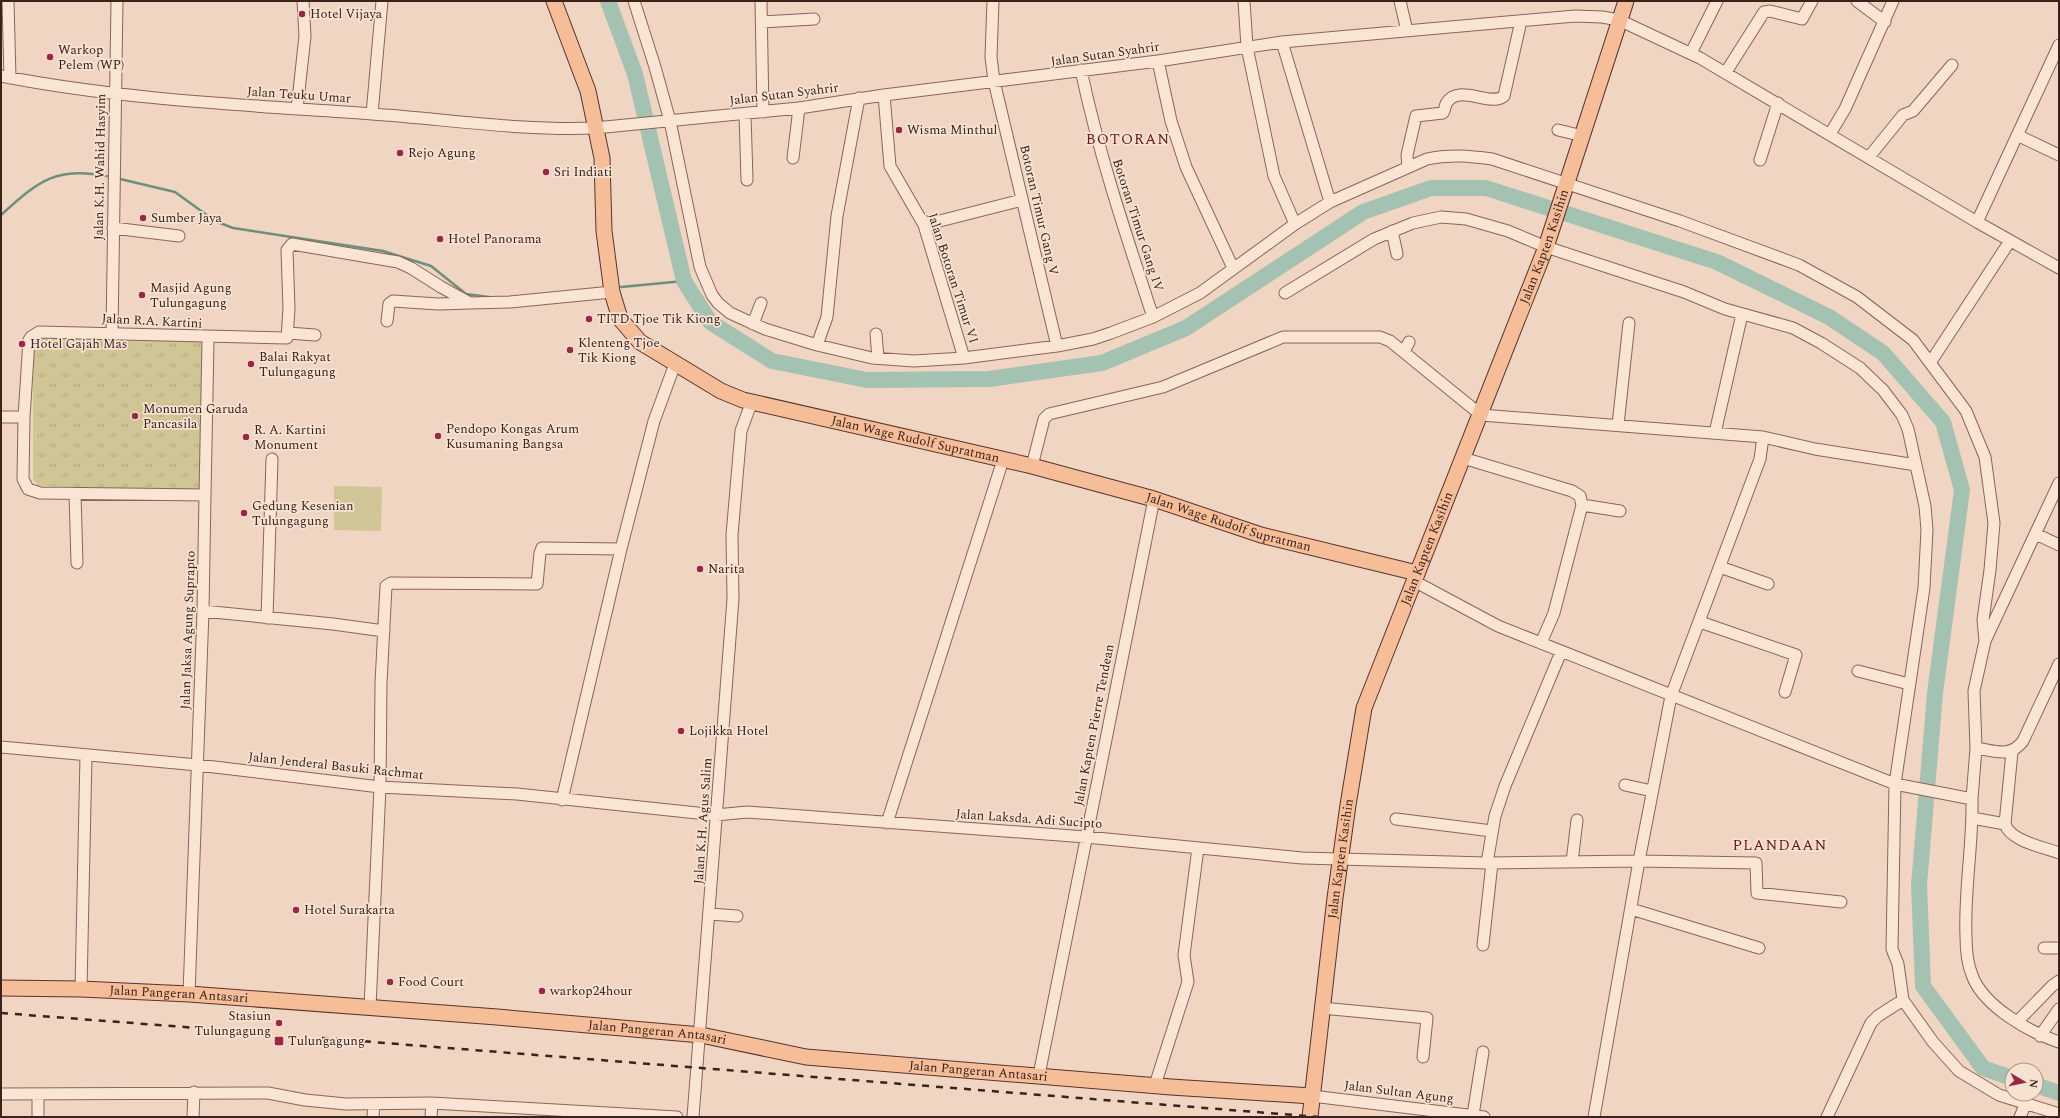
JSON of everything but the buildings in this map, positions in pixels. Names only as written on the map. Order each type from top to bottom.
[{"type":"main road","name":"Jalan Wage Rudolf Supratman","points":[[554,1],[588,91],[602,158],[604,231],[612,292],[621,320],[640,342],[727,394],[755,402],[1032,466],[1154,499],[1255,533],[1416,577]]},
{"type":"main road","name":"Jalan Kapten Kasihin","points":[[1310,1117],[1340,858],[1364,708],[1547,245],[1626,1]]},
{"type":"main road","name":"Jalan Pangeran Antasari","points":[[1,988],[81,989],[189,994],[370,1008],[701,1036],[806,1057],[1312,1096]]},
{"type":"street","points":[[6,77],[8,1]]},
{"type":"street","name":"Jalan K.H. Wahid Hasyim","points":[[112,333],[117,1]]},
{"type":"street","points":[[297,109],[305,36],[303,1]]},
{"type":"street","points":[[372,114],[382,1]]},
{"type":"street","points":[[634,1],[655,67],[697,253],[706,284],[712,295],[724,309],[753,324],[817,345],[878,358],[914,361],[964,358],[1057,346],[1093,339],[1153,317],[1200,292],[1295,224],[1330,202],[1427,159],[1462,155],[1492,159],[1566,188],[1700,228],[1799,265],[1857,297],[1913,340],[1966,411],[1985,457],[1994,523],[1990,570],[1983,620],[1985,641]]},
{"type":"street","points":[[762,1],[763,112]]},
{"type":"street","name":"Botoran Timur Gang V","points":[[993,1],[991,57],[994,81],[1057,346]]},
{"type":"street","points":[[1244,1],[1247,47],[1274,176],[1295,224]]},
{"type":"street","points":[[1400,1],[1407,31]]},
{"type":"street","points":[[1691,53],[1717,1]]},
{"type":"street","points":[[1726,72],[1764,12],[1774,11],[1802,19],[1812,1]]},
{"type":"street","points":[[1857,1],[1885,22]]},
{"type":"street","points":[[1830,134],[1845,109],[1885,22],[1893,1]]},
{"type":"street","name":"Jalan Sutan Syahrir","points":[[595,128],[799,108],[859,98],[1158,61],[1282,42],[1575,16],[1602,17],[1619,20],[1691,53],[1726,72],[1977,222],[2059,268]]},
{"type":"street","points":[[762,22],[814,19]]},
{"type":"street","points":[[1408,167],[1408,153],[1416,116],[1444,113],[1446,104],[1453,97],[1470,94],[1495,100],[1504,96],[1521,21]]},
{"type":"street","points":[[1282,42],[1330,202]]},
{"type":"street","points":[[1977,222],[2059,45]]},
{"type":"street","points":[[1158,61],[1170,121],[1186,167],[1233,268]]},
{"type":"street","points":[[1869,157],[1903,115],[1913,111],[1952,66]]},
{"type":"street","name":"Botoran Timur Gang IV","points":[[1081,70],[1093,123],[1111,187],[1153,317]]},
{"type":"street","name":"Jalan Teuku Umar","points":[[6,77],[116,94],[561,130],[595,128]]},
{"type":"street","name":"Jalan Botoran Timur VI","points":[[884,95],[890,166],[924,225],[964,358]]},
{"type":"street","points":[[817,345],[827,317],[837,216],[859,98]]},
{"type":"street","points":[[1760,160],[1778,103]]},
{"type":"street","points":[[793,158],[799,108]]},
{"type":"street","points":[[745,114],[746,180]]},
{"type":"street","points":[[1558,130],[1583,136]]},
{"type":"street","points":[[2017,135],[2059,155]]},
{"type":"street","points":[[924,225],[1022,200]]},
{"type":"street","points":[[1285,294],[1352,251],[1413,223],[1441,217],[1466,219],[1684,292],[1742,314],[1793,328],[1821,343],[1860,368],[1884,390],[1902,415],[1908,429],[1925,506],[1927,530],[1924,588],[1895,784],[1892,949],[1898,964],[1903,1000],[1933,1042],[1959,1071],[2000,1095],[2059,1114]]},
{"type":"street","points":[[113,228],[179,236]]},
{"type":"street","points":[[1392,232],[1397,254]]},
{"type":"street","points":[[1930,363],[2010,241]]},
{"type":"street","points":[[206,336],[286,339],[288,333],[287,250],[292,244],[398,262],[411,268],[470,303]]},
{"type":"street","points":[[387,321],[389,304],[393,301],[446,304],[510,302],[612,292]]},
{"type":"street","points":[[753,324],[761,303]]},
{"type":"street","points":[[1715,433],[1742,314]]},
{"type":"street","points":[[1618,425],[1629,322]]},
{"type":"street","name":"Jalan R.A. Kartini","points":[[39,332],[112,333],[206,336],[208,341],[205,495],[75,494],[33,492],[25,485],[23,479],[24,416],[31,337],[39,332]]},
{"type":"street","points":[[288,333],[315,335]]},
{"type":"street","points":[[876,334],[878,358]]},
{"type":"street","points":[[1032,466],[1044,419],[1049,414],[1163,387],[1283,337],[1380,337],[1390,340],[1481,415],[1763,437],[1815,449],[1916,465]]},
{"type":"street","points":[[1404,352],[1409,342]]},
{"type":"street","points":[[562,800],[621,549],[654,421],[675,364]]},
{"type":"street","name":"Jalan K.H. Agus Salim","points":[[693,1117],[701,1036],[733,599],[732,535],[741,431],[747,414],[755,402]]},
{"type":"street","points":[[1,417],[24,416]]},
{"type":"street","points":[[1594,1117],[1639,861],[1671,696],[1760,459],[1763,437]]},
{"type":"street","points":[[1463,458],[1572,491],[1580,496],[1582,505],[1554,613],[1541,642]]},
{"type":"street","points":[[267,618],[272,459]]},
{"type":"street","points":[[887,823],[1003,460]]},
{"type":"street","points":[[2059,483],[1985,641],[1974,691],[1976,748],[1965,920],[1967,957],[1972,976],[1978,989],[1991,1002],[2017,1022],[2040,1036],[2059,1042]]},
{"type":"street","points":[[75,494],[77,563]]},
{"type":"street","name":"Jalan Jaksa Agung Suprapto","points":[[189,994],[203,611],[205,495]]},
{"type":"street","name":"Jalan Kapten Pierre Tendean","points":[[1039,1075],[1154,499]]},
{"type":"street","points":[[1582,505],[1620,511]]},
{"type":"street","points":[[2036,534],[2059,545]]},
{"type":"street","points":[[370,1008],[380,787],[381,683],[386,588],[389,583],[538,584],[540,553],[542,548],[621,549]]},
{"type":"street","points":[[1720,567],[1768,584]]},
{"type":"street","points":[[1416,577],[1498,626],[1541,642],[1561,652],[1671,696],[1895,784],[1972,799]]},
{"type":"street","points":[[203,611],[332,624],[384,631]]},
{"type":"street","points":[[1700,622],[1796,656],[1785,692]]},
{"type":"street","points":[[1483,945],[1489,863],[1495,816],[1515,757],[1561,652]]},
{"type":"street","points":[[2058,666],[2023,741],[2012,752],[2005,824],[2009,833],[2015,837],[2059,853]]},
{"type":"street","points":[[1858,671],[1909,684]]},
{"type":"street","name":"Jalan Jenderal Basuki Rachmat","points":[[1,747],[198,765],[380,787],[517,794],[562,800],[716,815]]},
{"type":"street","points":[[1976,748],[2012,752]]},
{"type":"street","points":[[81,989],[86,755]]},
{"type":"street","points":[[1625,785],[1652,791]]},
{"type":"street","name":"Jalan Laksda. Adi Sucipto","points":[[716,815],[747,812],[1086,837],[1302,858],[1489,863],[1639,861],[1756,863],[1757,893],[1841,902]]},
{"type":"street","points":[[1972,818],[2005,824]]},
{"type":"street","points":[[1396,819],[1492,831]]},
{"type":"street","points":[[1572,862],[1577,820]]},
{"type":"street","points":[[1155,1085],[1188,982],[1184,955],[1198,848]]},
{"type":"street","points":[[1631,909],[1758,948]]},
{"type":"street","points":[[710,914],[737,916]]},
{"type":"street","points":[[2044,948],[2059,948]]},
{"type":"street","points":[[2017,1022],[2052,986],[2059,981]]},
{"type":"street","points":[[1826,1117],[1871,1023],[1878,1016],[1903,1000]]},
{"type":"street","points":[[1322,1008],[1427,1018],[1423,1057]]},
{"type":"street","points":[[2040,1036],[2059,1009]]},
{"type":"street","points":[[1478,1116],[1483,1052]]},
{"type":"street","points":[[193,1117],[194,1092]]},
{"type":"street","points":[[1,1094],[194,1092],[268,1093],[304,1100],[346,1104],[432,1103],[518,1106],[677,1117]]},
{"type":"street","points":[[38,1094],[38,1117]]},
{"type":"street","name":"Jalan Sultan Agung","points":[[1312,1096],[1478,1116]]},
{"type":"street","points":[[431,1117],[432,1103]]},
{"type":"street","points":[[373,1117],[374,1104]]},
{"type":"street","points":[[2020,1117],[2025,1104]]},
{"type":"green space","points":[[37,336],[203,339],[200,490],[38,486],[33,479],[33,344]]},
{"type":"green space","points":[[334,486],[382,487],[381,531],[334,530]]},
{"type":"waterway","points":[[608,1],[635,74],[684,281],[710,322],[772,361],[867,380],[989,379],[1102,363],[1186,328],[1363,212],[1431,188],[1486,188],[1717,262],[1829,317],[1883,353],[1943,422],[1962,490],[1935,693],[1919,885],[1923,986],[1983,1068],[2004,1075]]},
{"type":"waterway","points":[[1,215],[27,192],[50,178],[77,173],[112,177]]},
{"type":"waterway","points":[[116,178],[175,192],[215,221],[233,228],[383,251],[431,266],[466,294],[489,297]]},
{"type":"waterway","points":[[621,287],[684,281]]},
{"type":"waterway","points":[[2044,1088],[2059,1093]]},
{"type":"railway","points":[[1,1013],[250,1032]]},
{"type":"railway","points":[[322,1038],[1319,1117]]},
{"type":"place","name":"Hotel Vijaya","points":[[302,14]]},
{"type":"place","name":"Warkop Pelem (WP)","points":[[50,57]]},
{"type":"place","name":"Wisma Minthul","points":[[899,130]]},
{"type":"place","name":"Rejo Agung","points":[[400,153]]},
{"type":"place","name":"Sri Indiati","points":[[546,172]]},
{"type":"place","name":"Sumber Jaya","points":[[143,218]]},
{"type":"place","name":"Hotel Panorama","points":[[440,239]]},
{"type":"place","name":"Masjid Agung Tulungagung","points":[[142,295]]},
{"type":"place","name":"TITD Tjoe Tik Kiong","points":[[589,319]]},
{"type":"place","name":"Hotel Gajah Mas","points":[[22,344]]},
{"type":"place","name":"Klenteng Tjoe Tik Kiong","points":[[570,350]]},
{"type":"place","name":"Balai Rakyat Tulungagung","points":[[251,364]]},
{"type":"place","name":"Monumen Garuda Pancasila","points":[[135,416]]},
{"type":"place","name":"Pendopo Kongas Arum Kusumaning Bangsa","points":[[438,436]]},
{"type":"place","name":"R. A. Kartini Monument","points":[[246,437]]},
{"type":"place","name":"Gedung Kesenian Tulungagung","points":[[244,513]]},
{"type":"place","name":"Narita","points":[[700,569]]},
{"type":"place","name":"Lojikka Hotel","points":[[681,731]]},
{"type":"place","name":"Hotel Surakarta","points":[[296,910]]},
{"type":"place","name":"Food Court","points":[[390,982]]},
{"type":"place","name":"warkop24hour","points":[[542,991]]},
{"type":"place","name":"Stasiun Tulungagung","points":[[279,1023]]},
{"type":"place","name":"Tulungagung","points":[[279,1041]]},
{"type":"district","name":"BOTORAN","points":[[1128,139]]},
{"type":"district","name":"PLANDAAN","points":[[1780,845]]}]
